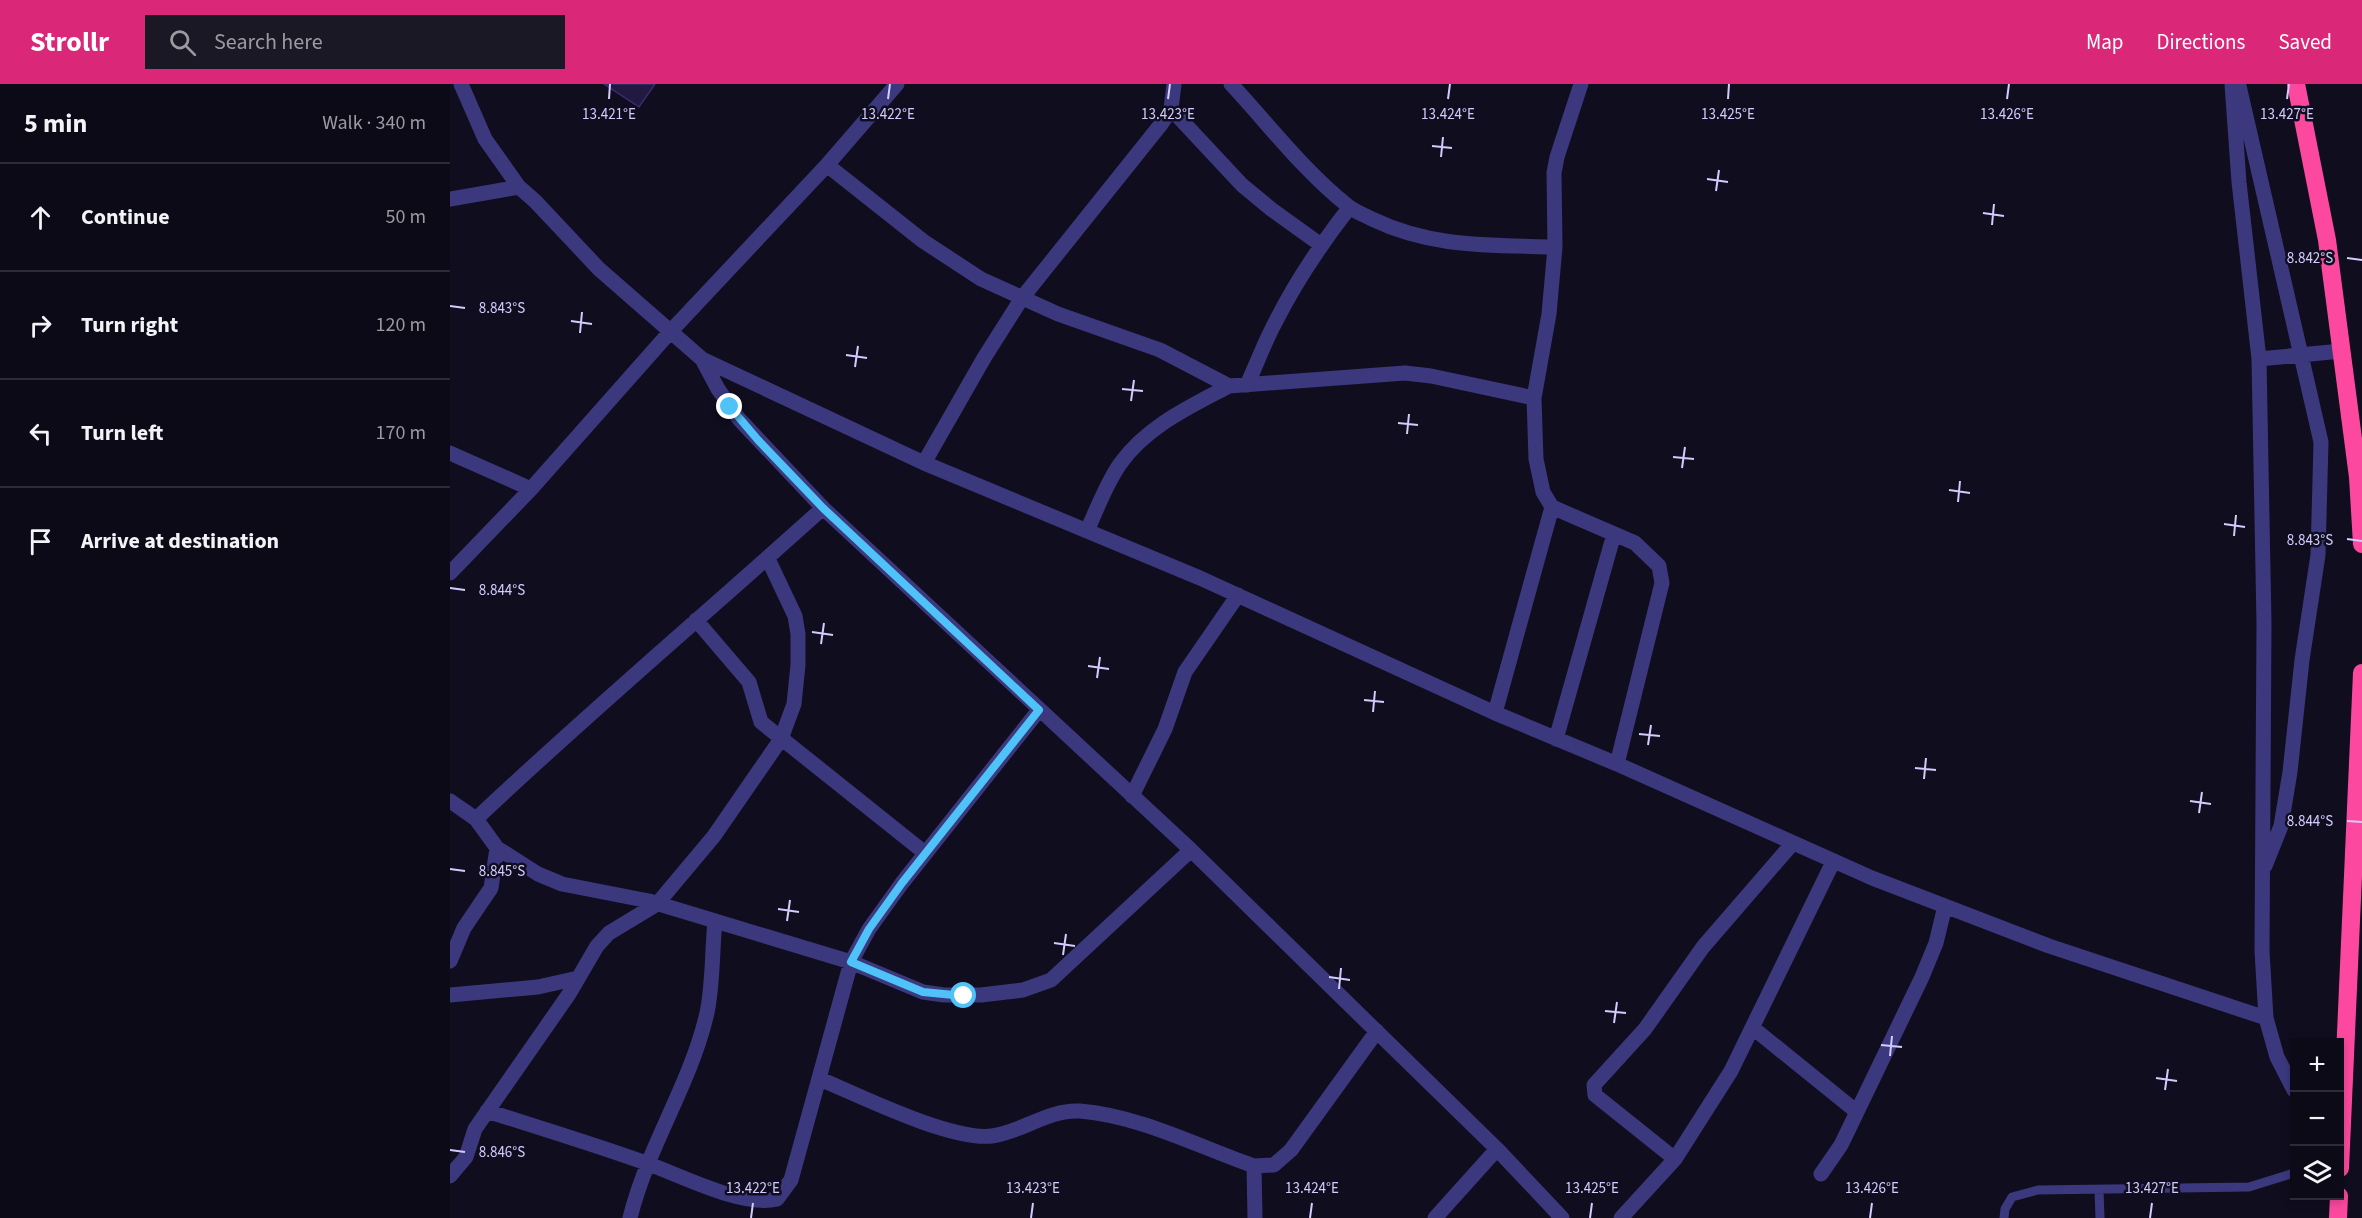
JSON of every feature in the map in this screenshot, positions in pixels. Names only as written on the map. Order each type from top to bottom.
[{"type":"highway","points":[[2296,84],[2327,240],[2358,477],[2362,544]]},
{"type":"highway","points":[[2342,1092],[2362,673]]},
{"type":"highway","points":[[2338,1218],[2339,1200]]},
{"type":"street","points":[[461,84],[485,139],[519,187],[541,207],[592,262],[702,359],[924,463],[1238,595],[1495,713],[1617,764],[1833,862],[2049,945],[2266,1018]]},
{"type":"street","points":[[450,573],[531,489],[670,332],[827,165],[897,84]]},
{"type":"street","points":[[924,463],[962,394],[1022,298],[1156,131],[1171,109],[1174,84]]},
{"type":"street","points":[[1230,84],[1276,135],[1349,208],[1391,228],[1437,241],[1555,247]]},
{"type":"street","points":[[1581,84],[1554,173],[1555,247],[1549,314],[1534,398],[1536,459],[1543,492],[1552,507],[1635,543],[1659,566],[1662,583],[1617,764]]},
{"type":"street","points":[[2232,84],[2239,182],[2259,359],[2264,624],[2262,951],[2266,1018],[2277,1057],[2290,1081]]},
{"type":"street","points":[[2239,84],[2320,442],[2318,555],[2302,660],[2282,826],[2262,875]]},
{"type":"street","points":[[1171,109],[1242,184],[1271,209],[1321,244]]},
{"type":"street","points":[[827,165],[923,241],[981,279],[1058,314],[1160,350],[1228,386]]},
{"type":"street","points":[[450,199],[519,187]]},
{"type":"street","points":[[1247,385],[1275,322],[1321,244],[1349,208]]},
{"type":"street","points":[[2259,359],[2341,351]]},
{"type":"street","points":[[702,359],[718,389],[739,419],[823,508],[1191,850],[1497,1149],[1562,1218]]},
{"type":"street","points":[[1087,531],[1118,466],[1128,453],[1164,421],[1228,386],[1405,373],[1431,376],[1534,398]]},
{"type":"street","points":[[450,453],[531,489]]},
{"type":"street","points":[[1495,713],[1552,507]]},
{"type":"street","points":[[476,819],[558,741],[768,559],[823,508]]},
{"type":"street","points":[[1556,739],[1614,534]]},
{"type":"street","points":[[450,1176],[466,1157],[475,1129],[516,1072],[597,946],[609,933],[657,904],[714,836],[781,739],[794,704],[798,634],[795,616],[768,559]]},
{"type":"street","points":[[1132,796],[1165,729],[1185,672],[1238,595]]},
{"type":"street","points":[[696,621],[749,682],[761,722],[926,853]]},
{"type":"street","points":[[487,1111],[647,1163],[754,1201],[767,1202],[777,1199],[790,1180],[851,962],[869,929],[1039,710]]},
{"type":"street","points":[[450,801],[476,819],[497,848],[538,874],[562,884],[657,904],[851,962],[923,992],[944,995],[981,995],[1038,986],[1051,980],[1191,850]]},
{"type":"street","points":[[1675,1159],[1595,1095],[1594,1085],[1645,1029],[1703,947],[1792,844]]},
{"type":"street","points":[[450,961],[464,928],[491,888],[497,848]]},
{"type":"street","points":[[1621,1218],[1675,1159],[1731,1071],[1833,862]]},
{"type":"street","points":[[1821,1174],[1842,1145],[1922,978],[1936,944],[1945,906]]},
{"type":"street","points":[[630,1218],[647,1163],[690,1066],[707,1015],[715,921]]},
{"type":"street","points":[[450,995],[538,987],[578,978]]},
{"type":"street","points":[[1753,1028],[1857,1112]]},
{"type":"street","points":[[820,1079],[936,1126],[966,1134],[990,1136],[1009,1132],[1056,1114],[1078,1111],[1129,1119],[1254,1166],[1275,1165],[1291,1150],[1377,1031]]},
{"type":"street","points":[[1435,1218],[1497,1149]]},
{"type":"street","points":[[1254,1166],[1255,1218]]},
{"type":"lane","points":[[2004,1218],[2005,1209],[2013,1197],[2038,1190],[2249,1187],[2290,1175]]},
{"type":"lane","points":[[2099,1190],[2100,1218]]},
{"type":"building","points":[[604,84],[655,84],[639,107]]},
{"type":"route","points":[[730,407],[823,508],[1039,710],[902,883],[869,929],[851,962],[923,992],[964,996]]}]
